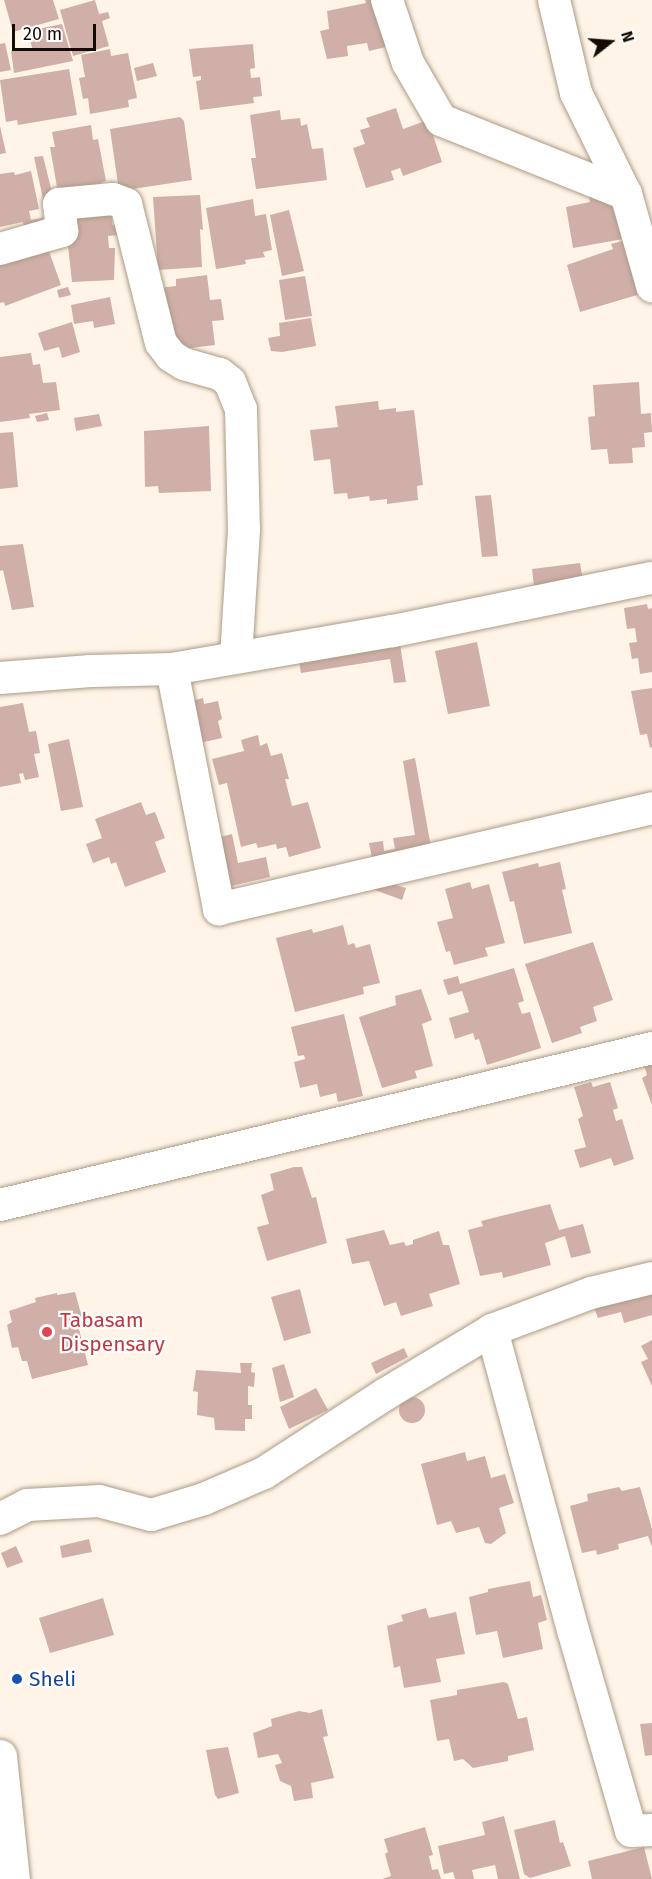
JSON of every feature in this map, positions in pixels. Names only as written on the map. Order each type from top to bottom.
[{"type":"main road","points":[[0,1756],[13,1879]]},
{"type":"street","points":[[387,0],[408,63],[441,120],[626,194]]},
{"type":"street","points":[[554,0],[576,93],[626,194],[652,286]]},
{"type":"street","points":[[0,249],[62,231],[59,204],[113,199],[126,204],[161,343],[171,356],[184,364],[220,374],[230,382],[241,409],[244,530],[236,657]]},
{"type":"street","points":[[0,678],[91,671],[172,669],[393,631],[652,578]]},
{"type":"street","points":[[172,669],[219,909],[652,808]]},
{"type":"street","points":[[0,1205],[652,1048]]},
{"type":"street","points":[[0,1520],[27,1505],[99,1501],[151,1515],[204,1499],[264,1473],[384,1395],[492,1330],[591,1293],[652,1278]]},
{"type":"street","points":[[492,1330],[573,1630],[631,1831],[652,1830]]},
{"type":"building","points":[[4,0],[53,0],[59,19],[13,32]]},
{"type":"building","points":[[95,0],[99,14],[108,12],[110,18],[102,21],[109,46],[73,56],[60,10]]},
{"type":"building","points":[[365,0],[380,0],[390,46],[369,51],[367,43],[347,46],[348,56],[327,59],[320,31],[329,29],[327,11],[366,3]]},
{"type":"building","points":[[62,24],[73,61],[14,73],[11,51],[32,48],[28,31]]},
{"type":"building","points":[[5,43],[11,70],[0,72],[0,44]]},
{"type":"building","points":[[253,44],[255,68],[250,69],[251,78],[260,77],[262,96],[253,97],[254,103],[200,110],[196,81],[201,80],[201,76],[193,77],[189,49]]},
{"type":"building","points":[[110,49],[111,56],[128,53],[137,98],[128,100],[129,107],[90,114],[88,98],[83,99],[79,78],[85,77],[81,55]]},
{"type":"building","points":[[153,63],[157,76],[137,81],[134,68]]},
{"type":"building","points":[[69,69],[77,115],[18,125],[17,120],[6,122],[0,80]]},
{"type":"building","points":[[396,108],[403,129],[428,120],[442,162],[403,176],[400,168],[391,171],[394,180],[366,188],[353,148],[365,144],[360,130],[370,127],[366,118]]},
{"type":"building","points":[[280,110],[281,120],[300,118],[301,126],[307,124],[312,149],[323,148],[327,180],[256,189],[251,158],[256,158],[250,115]]},
{"type":"building","points":[[180,117],[184,121],[192,180],[119,191],[110,129]]},
{"type":"building","points":[[91,125],[93,140],[98,139],[106,181],[100,183],[102,196],[64,201],[61,187],[57,187],[50,147],[55,147],[52,132]]},
{"type":"building","points":[[0,126],[6,153],[0,154]]},
{"type":"building","points":[[43,156],[61,229],[26,236],[23,222],[0,227],[0,174],[14,172],[15,175],[31,171],[39,209],[29,211],[31,220],[43,218],[44,223],[48,222],[34,157]]},
{"type":"building","points":[[200,195],[203,230],[200,229],[202,267],[158,270],[153,197]]},
{"type":"building","points":[[589,196],[614,198],[623,239],[573,248],[566,207],[590,202]]},
{"type":"building","points":[[253,199],[255,216],[266,214],[272,250],[263,252],[265,257],[245,260],[246,264],[216,269],[206,208]]},
{"type":"building","points":[[111,206],[112,225],[117,224],[119,235],[108,236],[109,248],[115,248],[114,280],[72,282],[64,210]]},
{"type":"building","points":[[289,210],[304,271],[282,276],[270,215]]},
{"type":"building","points":[[630,239],[647,292],[580,312],[567,265],[613,249],[611,244]]},
{"type":"building","points":[[45,240],[61,285],[5,306],[4,302],[0,303],[0,258]]},
{"type":"building","points":[[207,275],[210,300],[221,299],[224,320],[212,321],[215,345],[174,350],[160,288],[176,286],[176,279]]},
{"type":"building","points":[[305,276],[312,316],[285,320],[279,280]]},
{"type":"building","points":[[68,287],[71,295],[59,298],[57,290]]},
{"type":"building","points":[[110,297],[115,324],[94,328],[93,321],[74,324],[71,305]]},
{"type":"building","points":[[311,318],[316,346],[282,352],[271,351],[268,338],[280,336],[279,323]]},
{"type":"building","points":[[72,322],[80,352],[62,358],[59,347],[44,351],[38,333]]},
{"type":"building","points":[[31,353],[33,365],[40,364],[43,383],[56,382],[60,410],[29,414],[30,418],[0,422],[0,357]]},
{"type":"building","points":[[639,382],[641,414],[651,413],[652,432],[644,433],[645,447],[632,448],[633,463],[609,464],[607,449],[591,450],[588,417],[595,416],[593,385]]},
{"type":"building","points":[[378,401],[379,410],[396,408],[396,412],[414,410],[423,485],[417,486],[418,500],[387,504],[387,499],[370,501],[369,496],[348,499],[347,493],[334,494],[330,459],[314,461],[310,430],[338,427],[335,406]]},
{"type":"building","points":[[47,413],[49,420],[37,422],[35,416]]},
{"type":"building","points":[[99,414],[102,426],[76,431],[74,418]]},
{"type":"building","points":[[209,426],[211,491],[159,493],[158,486],[145,487],[144,431]]},
{"type":"building","points":[[13,432],[18,487],[0,489],[0,433]]},
{"type":"building","points":[[491,495],[498,556],[482,557],[475,496]]},
{"type":"building","points":[[23,544],[34,607],[12,610],[3,570],[0,571],[0,546]]},
{"type":"building","points":[[580,563],[583,581],[534,586],[532,569]]},
{"type":"building","points":[[647,604],[648,609],[652,608],[652,672],[640,674],[638,658],[632,659],[629,643],[637,642],[635,628],[627,629],[624,608]]},
{"type":"building","points":[[399,638],[406,682],[394,683],[390,659],[301,673],[298,655]]},
{"type":"building","points":[[477,642],[490,706],[448,714],[435,651]]},
{"type":"building","points":[[189,674],[195,700],[203,698],[204,704],[218,701],[222,719],[218,721],[222,738],[195,744]]},
{"type":"building","points":[[652,688],[652,747],[650,748],[647,734],[640,735],[631,691]]},
{"type":"building","points":[[23,703],[29,732],[36,731],[40,753],[34,754],[39,777],[25,780],[23,773],[19,774],[21,783],[0,787],[0,707]]},
{"type":"building","points":[[258,735],[260,746],[267,743],[271,756],[282,753],[289,779],[285,779],[292,806],[308,802],[321,848],[289,857],[286,847],[277,849],[276,844],[258,848],[256,843],[241,847],[227,783],[219,785],[212,759],[244,751],[241,740]]},
{"type":"building","points":[[69,739],[83,807],[61,811],[48,744]]},
{"type":"building","points":[[415,758],[431,847],[372,858],[369,843],[383,841],[384,851],[395,849],[393,838],[415,835],[403,761]]},
{"type":"building","points":[[141,802],[146,815],[155,812],[165,838],[155,842],[166,872],[125,887],[116,862],[111,864],[109,857],[93,863],[86,844],[102,838],[95,819]]},
{"type":"building","points":[[232,834],[238,863],[266,857],[270,877],[227,887],[216,838]]},
{"type":"building","points":[[560,862],[566,889],[562,890],[572,933],[524,944],[514,901],[510,902],[502,872],[538,863],[539,867]]},
{"type":"building","points":[[378,880],[406,888],[402,900],[375,890]]},
{"type":"building","points":[[470,882],[472,889],[489,884],[505,943],[485,948],[488,956],[454,965],[450,951],[446,952],[437,922],[453,918],[445,889]]},
{"type":"building","points":[[343,925],[348,945],[354,943],[356,948],[370,944],[380,983],[363,987],[364,994],[295,1012],[276,938],[312,929],[313,933]]},
{"type":"building","points":[[593,942],[613,1000],[593,1007],[597,1021],[580,1027],[582,1033],[552,1043],[525,964]]},
{"type":"building","points":[[514,968],[524,1001],[518,1003],[522,1014],[530,1012],[541,1048],[487,1065],[479,1039],[475,1040],[473,1033],[455,1039],[449,1018],[469,1012],[462,991],[448,995],[443,980],[458,976],[460,984]]},
{"type":"building","points":[[421,989],[432,1020],[422,1024],[433,1066],[415,1071],[417,1078],[382,1088],[359,1017],[396,1005],[395,996]]},
{"type":"building","points":[[344,1014],[363,1096],[338,1102],[336,1093],[320,1097],[317,1084],[300,1088],[294,1062],[305,1059],[304,1055],[298,1056],[291,1027]]},
{"type":"building","points":[[652,1062],[652,1105],[642,1078],[647,1075],[644,1064]]},
{"type":"building","points":[[591,1082],[593,1087],[610,1082],[618,1108],[613,1110],[616,1121],[622,1119],[634,1159],[614,1166],[611,1158],[580,1168],[574,1150],[586,1147],[578,1119],[583,1116],[574,1087]]},
{"type":"building","points":[[302,1167],[312,1198],[316,1197],[327,1243],[267,1261],[257,1227],[269,1224],[261,1195],[274,1190],[270,1174]]},
{"type":"building","points":[[550,1204],[559,1230],[583,1224],[591,1253],[571,1258],[565,1236],[545,1243],[551,1265],[503,1278],[502,1272],[480,1276],[468,1230],[483,1226],[481,1221]]},
{"type":"building","points":[[384,1230],[390,1245],[404,1242],[406,1246],[413,1244],[413,1240],[439,1231],[443,1245],[449,1245],[460,1284],[429,1294],[433,1306],[401,1316],[396,1302],[384,1306],[369,1261],[352,1264],[346,1239]]},
{"type":"building","points":[[300,1289],[311,1333],[284,1341],[271,1297]]},
{"type":"building","points":[[652,1289],[652,1315],[624,1323],[621,1312],[598,1318],[594,1307]]},
{"type":"building","points":[[75,1292],[83,1321],[73,1324],[75,1330],[79,1329],[88,1365],[32,1379],[27,1361],[22,1361],[18,1347],[12,1348],[7,1325],[12,1322],[9,1311],[36,1302],[35,1298]]},
{"type":"building","points":[[652,1340],[652,1386],[641,1362],[648,1359],[641,1346]]},
{"type":"building","points":[[404,1348],[408,1357],[376,1374],[371,1363]]},
{"type":"building","points":[[240,1363],[252,1363],[251,1372],[255,1373],[254,1387],[248,1386],[248,1405],[252,1405],[252,1419],[245,1419],[245,1431],[215,1430],[214,1418],[197,1415],[198,1392],[193,1391],[196,1370],[241,1373]]},
{"type":"building","points":[[284,1364],[294,1397],[280,1402],[272,1368]]},
{"type":"building","points":[[316,1388],[328,1410],[289,1429],[280,1407]]},
{"type":"building","points":[[412,1397],[421,1401],[425,1410],[421,1419],[412,1423],[403,1419],[399,1410],[403,1401]]},
{"type":"building","points":[[465,1452],[467,1461],[485,1456],[491,1478],[505,1474],[514,1503],[499,1508],[506,1533],[491,1544],[485,1543],[479,1527],[456,1533],[451,1521],[437,1525],[421,1464]]},
{"type":"building","points":[[619,1487],[622,1491],[640,1487],[652,1529],[652,1547],[648,1536],[618,1544],[619,1549],[597,1555],[596,1550],[582,1553],[570,1506],[588,1501],[587,1494]]},
{"type":"building","points":[[89,1539],[92,1552],[62,1558],[60,1546]]},
{"type":"building","points":[[16,1546],[23,1562],[7,1568],[1,1553]]},
{"type":"building","points":[[530,1581],[533,1597],[541,1595],[547,1620],[538,1623],[543,1649],[503,1658],[497,1631],[476,1635],[469,1597],[488,1592],[488,1589]]},
{"type":"building","points":[[103,1598],[114,1635],[50,1653],[39,1618]]},
{"type":"building","points":[[426,1608],[429,1618],[456,1612],[465,1654],[436,1659],[441,1682],[404,1688],[400,1666],[394,1668],[387,1626],[403,1621],[401,1615]]},
{"type":"building","points":[[504,1682],[508,1684],[518,1719],[527,1717],[534,1750],[508,1756],[508,1761],[473,1768],[463,1759],[454,1761],[449,1739],[437,1741],[430,1700],[457,1695],[457,1690]]},
{"type":"building","points":[[322,1709],[328,1736],[323,1737],[334,1778],[311,1783],[313,1798],[294,1801],[291,1786],[280,1781],[275,1765],[282,1763],[278,1754],[258,1758],[253,1733],[272,1726],[271,1719],[299,1711],[310,1713]]},
{"type":"building","points":[[652,1723],[652,1755],[645,1756],[640,1724]]},
{"type":"building","points":[[228,1747],[239,1793],[218,1799],[215,1795],[206,1750]]},
{"type":"building","points":[[504,1816],[520,1879],[498,1879],[495,1865],[472,1870],[474,1879],[455,1879],[453,1872],[444,1874],[438,1846],[485,1835],[482,1822]]},
{"type":"building","points":[[555,1820],[560,1843],[563,1842],[571,1866],[530,1878],[524,1874],[514,1830]]},
{"type":"building","points":[[425,1827],[433,1855],[429,1856],[432,1870],[438,1869],[441,1879],[382,1879],[391,1876],[385,1854],[388,1852],[384,1839]]},
{"type":"building","points":[[644,1847],[652,1879],[592,1879],[588,1861]]},
{"type":"place","name":"Tabasam Dispensary","points":[[47,1332]]},
{"type":"place","name":"Sheli","points":[[17,1679]]}]
